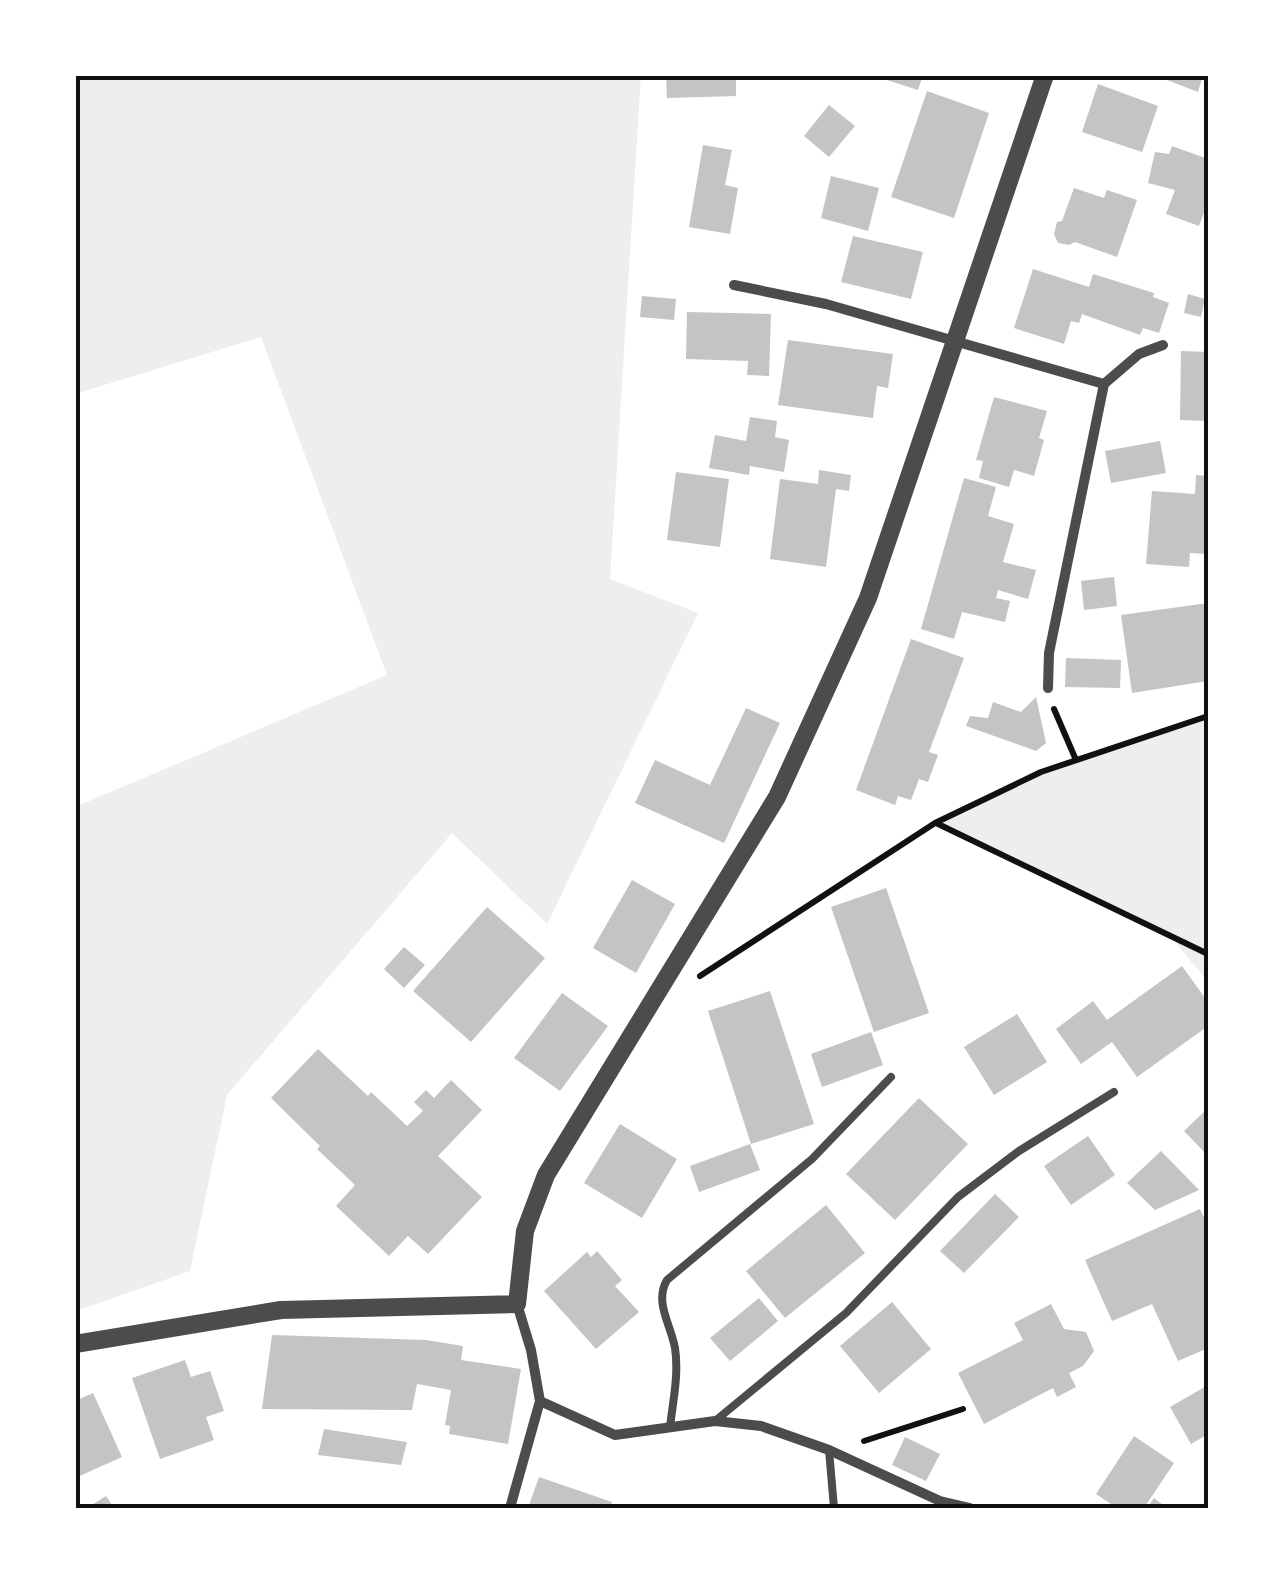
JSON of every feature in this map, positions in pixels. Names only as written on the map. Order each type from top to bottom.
[{"type":"street","points":[[510,1508],[540,1401],[531,1350],[517,1304],[525,1231],[546,1175],[573,1126],[651,1007],[777,797],[860,616],[1045,75]]},
{"type":"street","points":[[734,286],[826,304],[1104,384]]},
{"type":"street","points":[[1048,688],[1049,653],[1104,384],[1139,354],[1163,344]]},
{"type":"street","points":[[75,1344],[281,1310],[517,1304]]},
{"type":"street","points":[[540,1401],[614,1436],[714,1421],[761,1426],[829,1450],[940,1501],[970,1508]]},
{"type":"lane","points":[[670,1427],[677,1366],[660,1290],[667,1280],[812,1159],[891,1076]]},
{"type":"lane","points":[[714,1421],[846,1313],[958,1197],[1018,1150],[1114,1092]]},
{"type":"lane","points":[[829,1450],[834,1508]]},
{"type":"path","points":[[1048,688],[1058,722],[1076,760]]},
{"type":"path","points":[[651,1007],[935,823],[1041,772],[1208,716]]},
{"type":"path","points":[[935,823],[1208,954]]},
{"type":"path","points":[[829,1450],[884,1437],[963,1409]]},
{"type":"shaded area","points":[[75,75],[641,75],[610,579],[698,613],[547,924],[452,833],[227,1095],[190,1271],[82,1309],[75,1304],[75,807],[387,675],[261,337],[75,394]]},
{"type":"shaded area","points":[[1208,716],[1208,982],[1171,937],[935,823],[1041,772]]},
{"type":"building","points":[[666,75],[736,75],[736,96],[667,98]]},
{"type":"building","points":[[871,75],[923,75],[918,90]]},
{"type":"building","points":[[1154,75],[1203,75],[1198,92]]},
{"type":"building","points":[[1098,84],[1158,106],[1142,152],[1082,132]]},
{"type":"building","points":[[927,91],[989,113],[954,218],[891,197]]},
{"type":"building","points":[[829,105],[855,126],[829,157],[804,136]]},
{"type":"building","points":[[703,145],[732,150],[725,185],[738,188],[730,234],[689,227]]},
{"type":"building","points":[[1172,146],[1208,159],[1208,202],[1199,226],[1166,214],[1175,190],[1148,183],[1155,152],[1169,154]]},
{"type":"building","points":[[831,176],[879,188],[868,231],[821,218]]},
{"type":"building","points":[[1074,188],[1104,198],[1107,190],[1137,200],[1117,257],[1075,242],[1058,243],[1054,234],[1057,222],[1062,221]]},
{"type":"building","points":[[853,236],[923,252],[911,299],[841,282]]},
{"type":"building","points":[[1033,269],[1089,287],[1093,274],[1154,293],[1153,297],[1169,303],[1159,333],[1143,328],[1140,335],[1082,314],[1079,323],[1071,321],[1064,344],[1014,328]]},
{"type":"building","points":[[1188,294],[1205,299],[1201,317],[1184,313]]},
{"type":"building","points":[[642,296],[676,299],[674,320],[640,317]]},
{"type":"building","points":[[687,312],[771,314],[769,376],[747,375],[748,361],[686,359]]},
{"type":"building","points":[[788,340],[893,354],[888,388],[877,386],[873,418],[778,405]]},
{"type":"building","points":[[1181,351],[1208,352],[1208,421],[1180,420]]},
{"type":"building","points":[[994,397],[1047,411],[1034,476],[1014,470],[1009,487],[979,478],[983,461],[976,460]]},
{"type":"building","points":[[750,417],[777,421],[775,437],[789,440],[784,472],[750,466],[749,475],[709,468],[715,435],[746,441]]},
{"type":"building","points":[[1160,441],[1166,473],[1111,483],[1105,451]]},
{"type":"building","points":[[819,470],[851,475],[849,491],[836,489],[826,567],[770,559],[780,479],[818,484]]},
{"type":"building","points":[[676,472],[729,479],[720,547],[667,540]]},
{"type":"building","points":[[1196,475],[1208,476],[1208,554],[1190,553],[1189,567],[1146,564],[1152,491],[1195,494]]},
{"type":"building","points":[[964,478],[996,487],[988,516],[1014,524],[1003,562],[1036,570],[1028,599],[998,590],[996,598],[1010,601],[1005,622],[962,612],[954,639],[921,629]]},
{"type":"building","points":[[1114,577],[1117,606],[1084,610],[1081,581]]},
{"type":"building","points":[[1208,603],[1208,681],[1132,693],[1121,615]]},
{"type":"building","points":[[911,639],[964,658],[929,752],[938,755],[928,782],[919,779],[911,800],[898,796],[895,805],[856,790]]},
{"type":"building","points":[[1066,658],[1121,660],[1120,688],[1065,687]]},
{"type":"building","points":[[1036,697],[1046,743],[1036,751],[966,726],[970,716],[988,718],[993,702],[1021,712]]},
{"type":"building","points":[[746,708],[780,723],[724,843],[635,803],[655,760],[710,785]]},
{"type":"building","points":[[632,880],[675,904],[636,973],[593,948]]},
{"type":"building","points":[[886,888],[929,1013],[874,1032],[831,907]]},
{"type":"building","points":[[487,907],[545,958],[471,1042],[413,991]]},
{"type":"building","points":[[404,947],[425,965],[404,988],[384,969]]},
{"type":"building","points":[[1182,966],[1208,1002],[1208,1026],[1137,1077],[1112,1042],[1081,1064],[1056,1029],[1093,1001],[1107,1020]]},
{"type":"building","points":[[770,991],[814,1124],[751,1144],[708,1011]]},
{"type":"building","points":[[562,993],[608,1026],[560,1091],[514,1058]]},
{"type":"building","points":[[1017,1014],[1047,1062],[994,1095],[964,1047]]},
{"type":"building","points":[[871,1032],[883,1065],[822,1087],[811,1054]]},
{"type":"building","points":[[318,1049],[407,1126],[423,1111],[414,1102],[426,1090],[434,1098],[451,1080],[482,1110],[438,1156],[482,1197],[428,1254],[408,1236],[389,1256],[336,1206],[355,1185],[271,1098]]},
{"type":"building","points":[[919,1098],[968,1144],[895,1220],[846,1174]]},
{"type":"building","points":[[1208,1108],[1208,1156],[1184,1131]]},
{"type":"building","points":[[620,1124],[677,1159],[642,1218],[584,1183]]},
{"type":"building","points":[[1088,1136],[1115,1175],[1071,1205],[1044,1166]]},
{"type":"building","points":[[750,1144],[760,1170],[699,1192],[690,1166]]},
{"type":"building","points":[[1161,1151],[1199,1190],[1155,1210],[1127,1183]]},
{"type":"building","points":[[995,1194],[1019,1217],[964,1273],[940,1251]]},
{"type":"building","points":[[826,1205],[865,1253],[785,1318],[746,1271]]},
{"type":"building","points":[[1200,1209],[1208,1226],[1208,1348],[1178,1361],[1152,1304],[1112,1321],[1085,1260]]},
{"type":"building","points":[[597,1251],[622,1280],[615,1286],[639,1312],[596,1349],[544,1291],[587,1252],[591,1257]]},
{"type":"building","points":[[759,1298],[778,1321],[730,1361],[710,1338]]},
{"type":"building","points":[[892,1302],[931,1349],[879,1393],[840,1346]]},
{"type":"building","points":[[1051,1304],[1064,1329],[1086,1332],[1094,1351],[1083,1366],[1069,1373],[1076,1387],[1057,1397],[1053,1388],[984,1424],[958,1373],[1023,1340],[1014,1323]]},
{"type":"building","points":[[272,1335],[426,1340],[463,1346],[461,1360],[521,1369],[508,1444],[449,1434],[450,1426],[445,1425],[451,1390],[417,1384],[412,1410],[262,1409]]},
{"type":"building","points":[[185,1360],[191,1377],[210,1371],[224,1411],[206,1417],[214,1440],[160,1459],[132,1378]]},
{"type":"building","points":[[1208,1385],[1208,1434],[1191,1444],[1170,1407]]},
{"type":"building","points":[[93,1393],[122,1457],[75,1478],[75,1401]]},
{"type":"building","points":[[324,1429],[407,1442],[401,1465],[318,1455]]},
{"type":"building","points":[[1134,1436],[1174,1463],[1144,1508],[1117,1508],[1096,1494]]},
{"type":"building","points":[[905,1437],[940,1454],[926,1481],[892,1465]]},
{"type":"building","points":[[539,1477],[612,1502],[610,1508],[528,1508]]},
{"type":"building","points":[[106,1496],[114,1508],[87,1508]]},
{"type":"building","points":[[1154,1498],[1167,1508],[1147,1508]]}]
